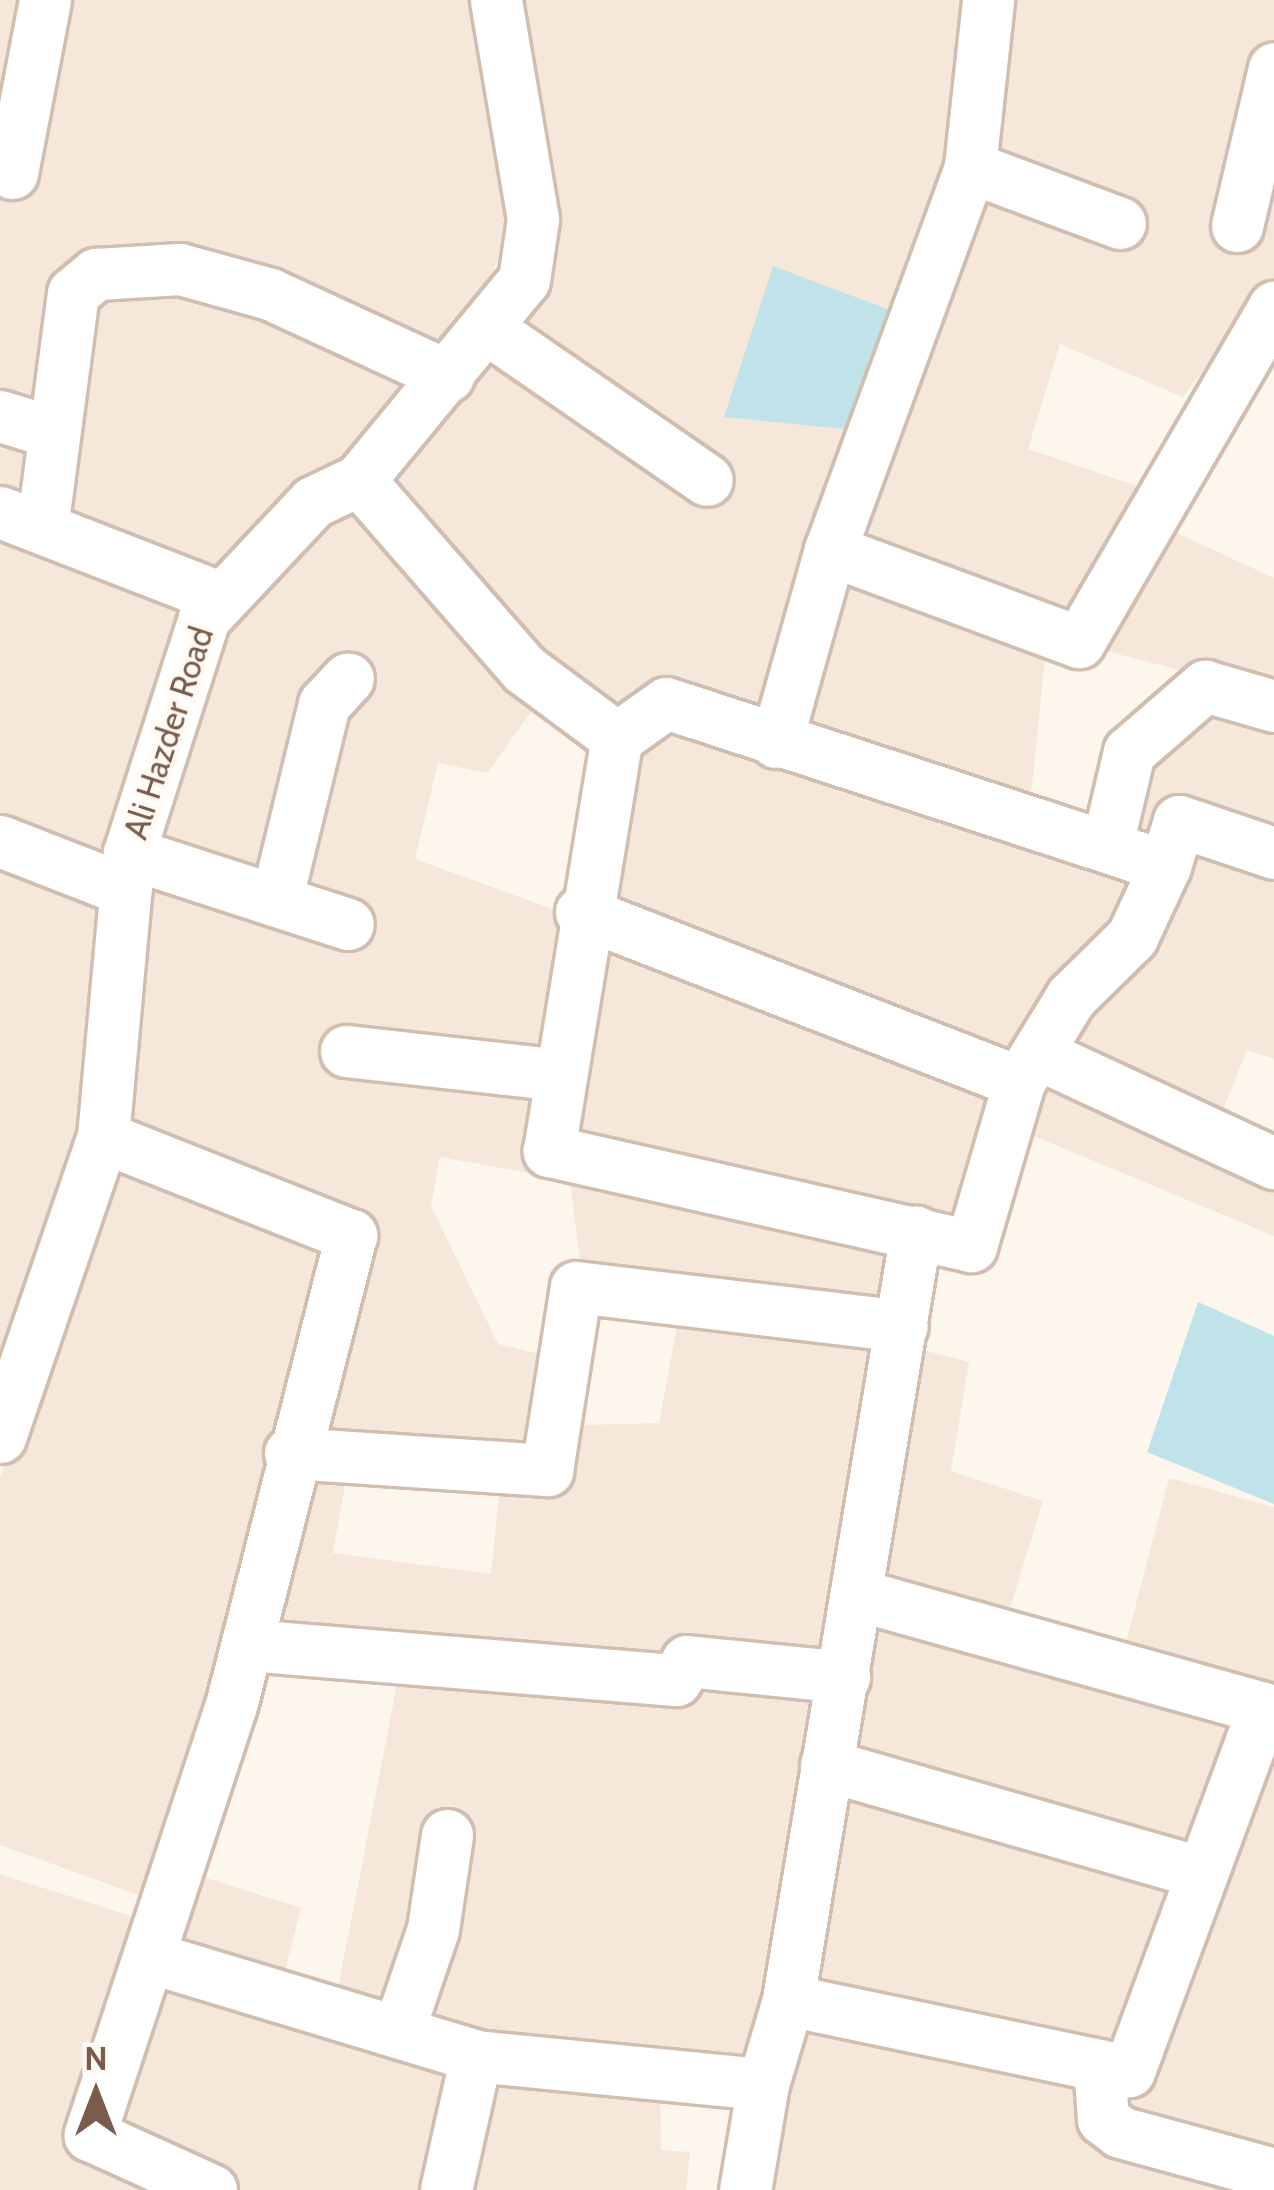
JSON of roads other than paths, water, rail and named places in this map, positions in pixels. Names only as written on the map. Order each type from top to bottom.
[{"type":"street","points":[[12,172],[45,0]]},
{"type":"street","name":"Ali Hazder Road","points":[[0,1437],[103,1137],[128,872],[204,618],[313,502],[359,480],[491,331],[524,280],[533,219],[496,0]]},
{"type":"street","points":[[776,742],[830,550],[970,167],[988,0]]},
{"type":"street","points":[[1237,226],[1274,68]]},
{"type":"street","points":[[970,167],[1120,223]]},
{"type":"street","points":[[222,598],[22,517],[52,432],[73,293],[96,274],[180,268],[248,288],[448,376]]},
{"type":"street","points":[[830,550],[1079,642],[1274,307]]},
{"type":"street","points":[[491,331],[707,480]]},
{"type":"street","points":[[0,416],[52,432]]},
{"type":"street","points":[[359,480],[524,669],[616,738]]},
{"type":"street","points":[[277,897],[324,704],[348,678]]},
{"type":"street","points":[[1107,845],[1129,752],[1205,686],[1274,706]]},
{"type":"street","points":[[1165,866],[665,703],[616,738],[581,912],[549,1151],[971,1246],[1030,1069],[1071,997],[1132,937],[1165,866],[1180,821],[1274,853]]},
{"type":"street","points":[[0,841],[128,872],[277,897],[348,924]]},
{"type":"street","points":[[581,912],[1030,1069],[1274,1163]]},
{"type":"street","points":[[346,1052],[560,1075]]},
{"type":"street","points":[[103,1137],[351,1235],[290,1453],[248,1645],[90,2135],[211,2190]]},
{"type":"street","points":[[745,2190],[763,2084],[788,2000],[916,1232]]},
{"type":"street","points":[[290,1453],[547,1470],[576,1287],[902,1325]]},
{"type":"street","points":[[788,2000],[1129,2071],[1198,1872],[1263,1708],[857,1595]]},
{"type":"street","points":[[248,1645],[676,1680],[687,1661],[844,1677]]},
{"type":"street","points":[[826,1765],[1198,1872]]},
{"type":"street","points":[[400,2026],[433,1929],[447,1835]]},
{"type":"street","points":[[149,1958],[400,2026],[476,2056],[763,2084]]},
{"type":"street","points":[[446,2190],[476,2056]]},
{"type":"street","points":[[1099,2065],[1103,2120],[1120,2132],[1274,2174]]},
{"type":"water","points":[[773,266],[895,312],[852,430],[724,417]]},
{"type":"water","points":[[1198,1302],[1274,1336],[1274,1504],[1147,1452]]}]
